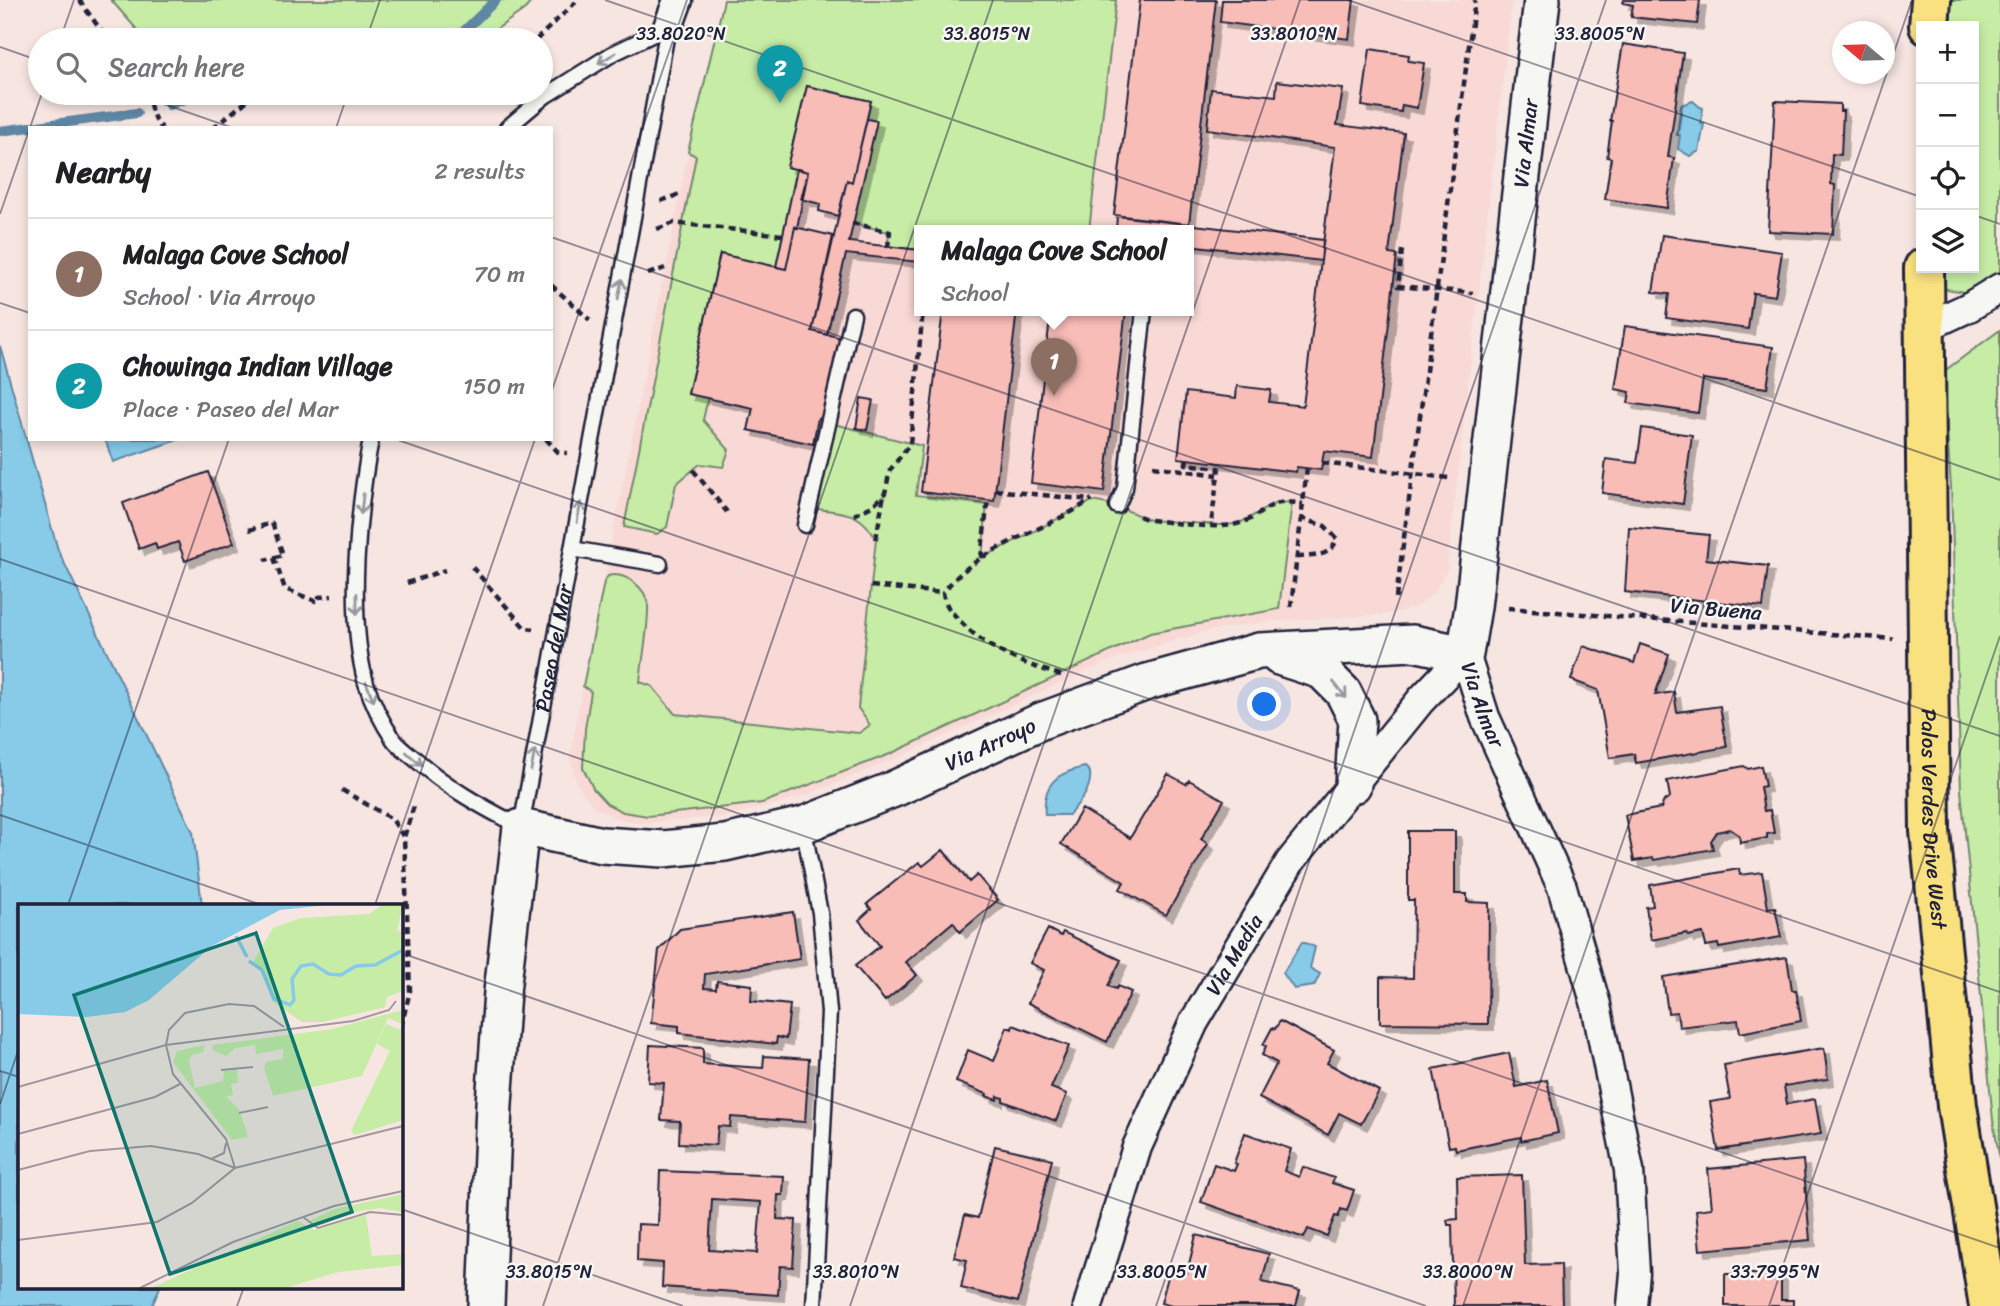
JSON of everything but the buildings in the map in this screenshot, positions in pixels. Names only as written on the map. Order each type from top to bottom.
[{"type":"main road","points":[[1929,21],[1931,0]]},
{"type":"main road","name":"Palos Verdes Drive West","points":[[1924,273],[1931,844],[1957,1105],[1989,1306]]},
{"type":"street","name":"Paseo del Mar","points":[[668,27],[678,0]]},
{"type":"street","name":"Via Almar","points":[[1542,0],[1508,313],[1465,654],[1485,717],[1562,887],[1596,1005],[1629,1170],[1635,1273],[1632,1306]]},
{"type":"street","points":[[1924,328],[1969,307],[2000,288]]},
{"type":"street","name":"Via Arroyo","points":[[521,827],[602,845],[663,849],[725,843],[803,825],[894,789],[1041,721],[1147,682],[1259,651],[1413,643],[1465,654]]},
{"type":"street","points":[[1259,651],[1322,671],[1343,692],[1357,720],[1353,785]]},
{"type":"street","name":"Via Media","points":[[1088,1306],[1137,1147],[1194,1022],[1290,862],[1421,700],[1465,654]]},
{"type":"street","name":"Paseo del Mar","points":[[486,1306],[494,1104],[502,992],[521,827]]},
{"type":"lane","points":[[553,91],[611,54],[668,27]]},
{"type":"lane","name":"Paseo del Mar","points":[[521,827],[668,27]]},
{"type":"lane","points":[[510,126],[536,105]]},
{"type":"lane","points":[[805,525],[853,315]]},
{"type":"lane","points":[[1111,504],[1125,488],[1143,316]]},
{"type":"lane","points":[[371,441],[359,523],[356,599],[366,683],[396,742],[443,782],[474,803],[521,827]]},
{"type":"lane","points":[[572,549],[660,564]]},
{"type":"lane","points":[[803,825],[820,913],[829,1012],[814,1306]]},
{"type":"path","points":[[79,0],[99,28]]},
{"type":"path","points":[[549,28],[578,0]]},
{"type":"path","points":[[1396,598],[1475,0]]},
{"type":"path","points":[[150,105],[152,117],[160,126]]},
{"type":"path","points":[[216,126],[242,105]]},
{"type":"path","points":[[674,223],[783,235]]},
{"type":"path","points":[[852,223],[890,232],[887,246]]},
{"type":"path","points":[[1402,250],[1398,286],[1474,293]]},
{"type":"path","points":[[553,287],[587,318]]},
{"type":"path","points":[[876,539],[890,470],[910,444],[922,316]]},
{"type":"path","points":[[548,441],[558,453]]},
{"type":"path","points":[[1187,459],[1186,464],[1219,468],[1211,525]]},
{"type":"path","points":[[1127,463],[1217,475]]},
{"type":"path","points":[[1322,463],[1449,478]]},
{"type":"path","points":[[1291,607],[1307,468]]},
{"type":"path","points":[[693,470],[727,512]]},
{"type":"path","points":[[995,490],[1092,500],[1111,504],[1149,520],[1211,525],[1238,524],[1276,503],[1303,504]]},
{"type":"path","points":[[1060,674],[1030,666],[992,649],[945,604],[943,593],[972,563],[1092,500],[1097,491]]},
{"type":"path","points":[[855,514],[872,506],[884,493]]},
{"type":"path","points":[[981,559],[988,500]]},
{"type":"path","points":[[1297,557],[1328,552],[1337,539],[1325,526],[1301,518]]},
{"type":"path","points":[[249,530],[272,523],[283,555],[265,560]]},
{"type":"path","points":[[274,558],[285,589],[318,602],[319,597],[332,596]]},
{"type":"path","points":[[472,567],[525,628]]},
{"type":"path","points":[[407,583],[445,570]]},
{"type":"path","points":[[871,586],[943,593]]},
{"type":"path","name":"Via Buena","points":[[1503,608],[1927,642]]},
{"type":"path","points":[[342,790],[392,819],[404,837]]},
{"type":"path","points":[[402,1023],[410,991],[404,837],[415,803]]},
{"type":"shaded area","points":[[724,0],[1512,0],[1447,570],[1435,591],[1419,606],[1390,614],[1263,622],[1203,632],[1109,661],[890,761],[807,795],[722,817],[636,823],[611,816],[593,806],[577,784],[570,760],[694,124]]},
{"type":"green space","points":[[111,0],[533,0],[498,28],[136,28]]},
{"type":"green space","points":[[724,0],[1116,0],[1090,225],[914,225],[914,249],[888,246],[889,232],[852,223],[876,121],[867,119],[871,101],[807,86],[787,167],[797,169],[776,267],[720,254],[688,393],[708,398],[703,420],[729,450],[723,467],[700,464],[676,484],[667,527],[657,534],[624,527],[696,156],[688,152]]},
{"type":"green space","points":[[1951,0],[2000,0],[2000,272],[1964,292],[1940,288],[1942,273],[1979,273],[1979,21],[1950,21]]},
{"type":"green space","points":[[2000,330],[2000,1160],[1993,1120],[1961,790],[1951,487],[1943,372]]},
{"type":"green space","points":[[834,424],[922,446],[916,495],[987,504],[982,558],[1092,501],[1117,506],[1149,520],[1220,525],[1238,524],[1276,503],[1292,502],[1279,609],[1150,633],[890,754],[762,803],[648,816],[623,812],[607,804],[594,790],[583,768],[591,692],[583,686],[604,582],[608,576],[627,578],[639,587],[646,598],[647,623],[640,682],[652,686],[675,714],[859,733],[870,725],[858,708],[876,539],[858,518],[817,509]]},
{"type":"water","points":[[1693,101],[1703,108],[1701,124],[1704,124],[1699,151],[1690,156],[1678,149],[1680,135],[1677,135],[1681,105]]},
{"type":"water","points":[[0,346],[58,550],[193,832],[202,904],[18,904],[18,1288],[160,1288],[152,1306],[0,1306]]},
{"type":"water","points":[[106,441],[174,441],[113,462]]},
{"type":"water","points":[[1085,767],[1090,772],[1089,784],[1069,815],[1045,815],[1046,795],[1053,782],[1066,773]]},
{"type":"water","points":[[1302,942],[1315,947],[1310,968],[1320,974],[1314,986],[1294,989],[1283,973]]},
{"type":"waterway","points":[[467,28],[496,0]]},
{"type":"waterway","points":[[38,126],[137,113]]},
{"type":"waterway","points":[[0,131],[28,127]]},
{"type":"place","name":"Chowinga Indian Village","points":[[780,103]]},
{"type":"place","name":"Malaga Cove School","points":[[1054,396]]}]
